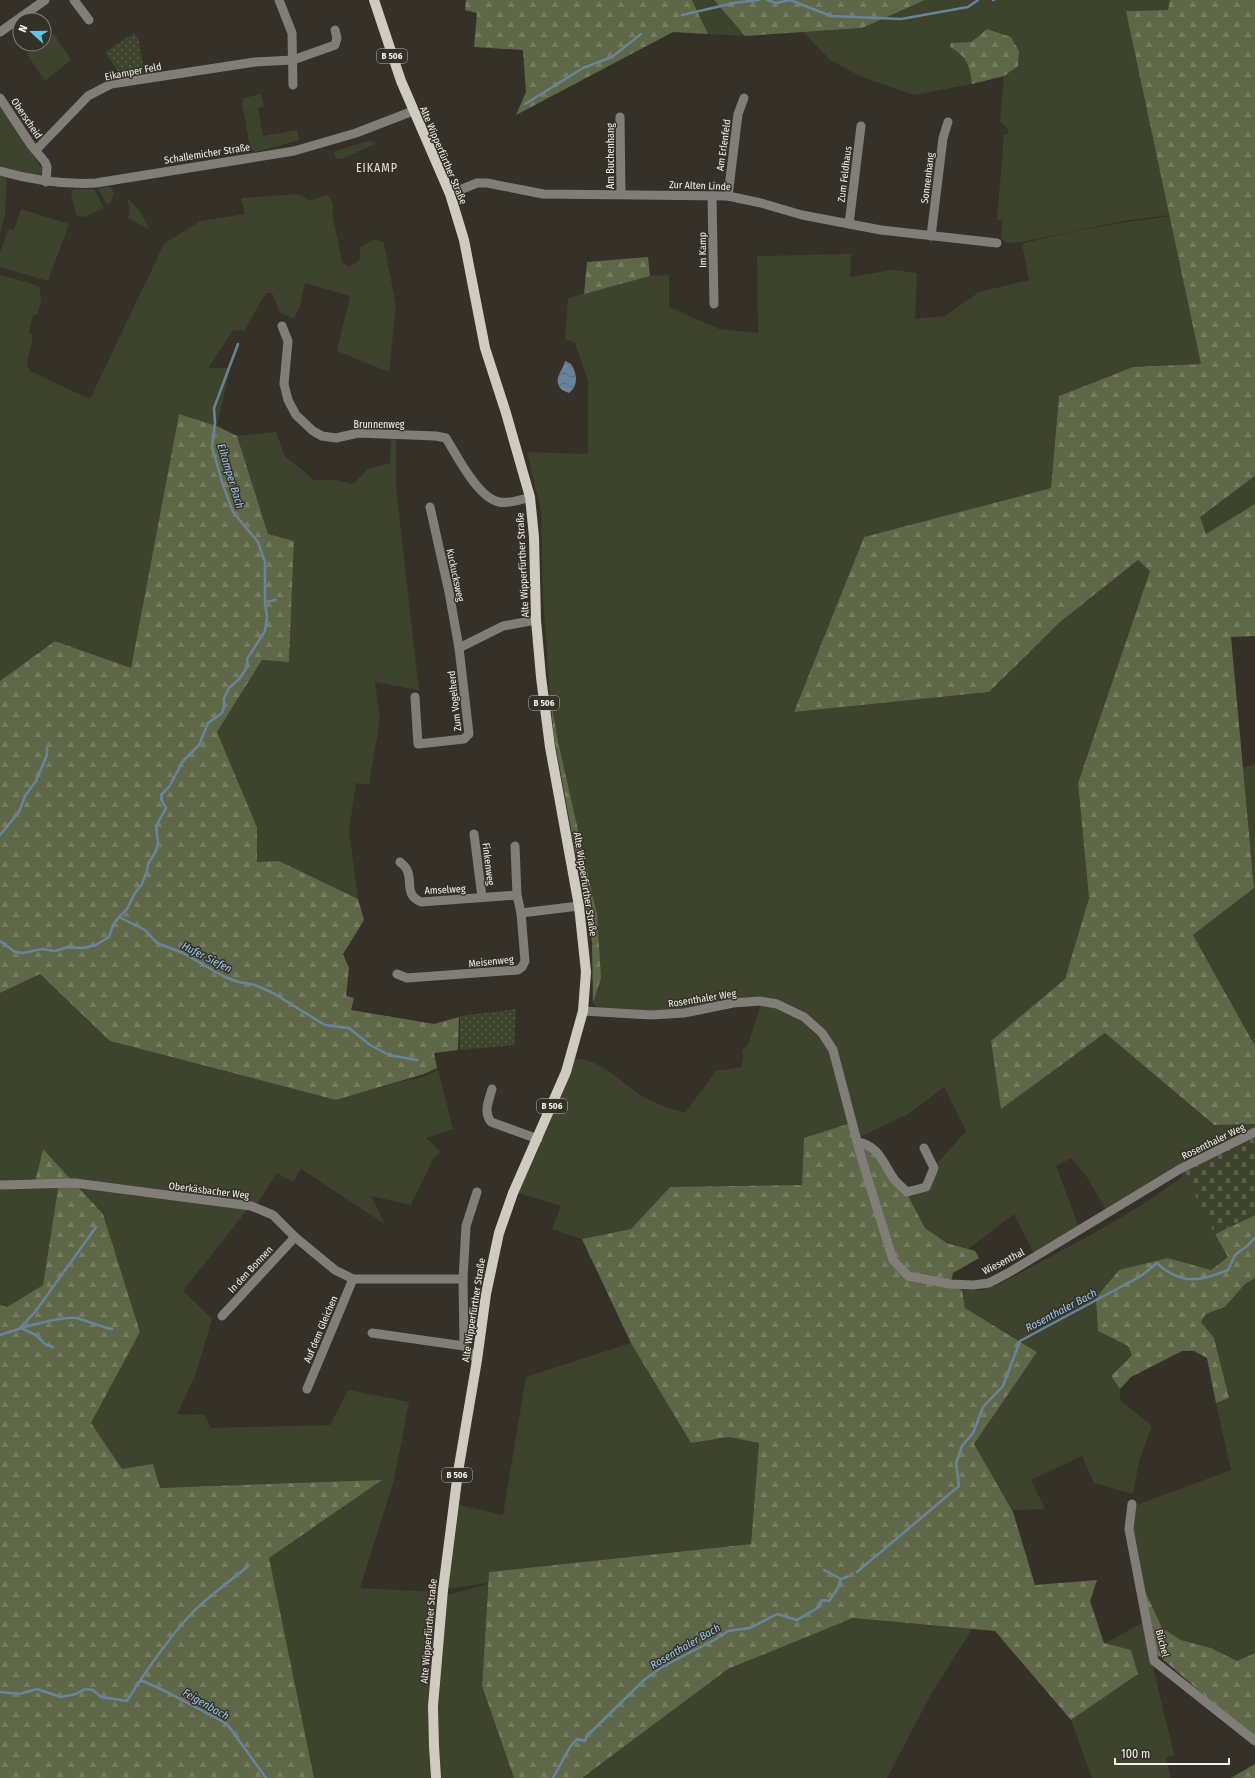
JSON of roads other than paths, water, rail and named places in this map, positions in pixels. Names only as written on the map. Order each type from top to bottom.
[{"type":"main road","name":"Alte Wipperfürther Straße","points":[[376,1],[394,63],[413,111],[450,194],[464,240],[485,348],[506,413],[530,497],[534,537],[536,620],[541,677],[550,747],[579,906],[586,972],[583,1011],[566,1072],[538,1139],[513,1193],[499,1233],[486,1294],[477,1360],[458,1472],[443,1590],[434,1706],[436,1778]]},
{"type":"street","points":[[30,12],[46,0]]},
{"type":"street","points":[[74,0],[89,20]]},
{"type":"street","points":[[279,0],[292,33],[294,84]]},
{"type":"street","points":[[0,32],[12,24]]},
{"type":"street","name":"Eikamper Feld","points":[[36,150],[88,96],[112,84],[255,62],[293,60],[335,45],[337,38],[335,30]]},
{"type":"street","name":"Oberscheid","points":[[0,98],[31,145],[36,150]]},
{"type":"street","name":"Am Erlenfeld","points":[[728,196],[738,114],[744,98]]},
{"type":"street","name":"Schallemicher Straße","points":[[0,171],[46,182],[77,184],[96,182],[288,152],[356,133],[413,111]]},
{"type":"street","name":"Am Buchenhang","points":[[620,117],[621,194]]},
{"type":"street","name":"Sonnenhang","points":[[931,236],[943,138],[948,122]]},
{"type":"street","name":"Zum Feldhaus","points":[[849,224],[861,126]]},
{"type":"street","points":[[36,150],[47,167],[46,182]]},
{"type":"street","name":"Zur Alten Linde","points":[[450,194],[477,183],[487,183],[543,194],[728,196],[761,203],[802,215],[849,224],[931,236],[997,243]]},
{"type":"street","name":"Im Kamp","points":[[712,196],[714,304]]},
{"type":"street","name":"Brunnenweg","points":[[282,326],[288,341],[284,384],[288,400],[296,415],[314,431],[322,436],[336,438],[358,433],[436,436],[446,438],[476,485],[488,497],[500,502],[530,497]]},
{"type":"street","name":"Kuckucksweg","points":[[430,507],[449,592],[459,648]]},
{"type":"street","points":[[459,648],[504,626],[536,620]]},
{"type":"street","name":"Zum Vogelherd","points":[[415,697],[418,744],[464,739],[469,734],[459,648]]},
{"type":"street","name":"Finkenweg","points":[[474,834],[482,897]]},
{"type":"street","points":[[515,846],[517,895],[521,913],[579,906]]},
{"type":"street","name":"Amselweg","points":[[400,862],[407,870],[411,894],[415,899],[421,902],[517,895]]},
{"type":"street","name":"Meisenweg","points":[[397,974],[407,978],[518,970],[522,967],[525,961],[521,913]]},
{"type":"street","name":"Wiesenthal","points":[[752,1002],[760,1001],[777,1004],[804,1017],[822,1033],[833,1050],[862,1160],[893,1260],[908,1276],[950,1284],[973,1285],[989,1283],[1180,1169]]},
{"type":"street","name":"Rosenthaler Weg","points":[[583,1011],[651,1015],[684,1013],[733,1003],[752,1002]]},
{"type":"street","points":[[492,1089],[486,1110],[487,1117],[491,1122],[538,1139]]},
{"type":"street","name":"Rosenthaler Weg","points":[[1180,1169],[1255,1132]]},
{"type":"street","points":[[858,1142],[867,1144],[880,1156],[895,1180],[907,1192],[926,1187],[934,1168],[924,1148]]},
{"type":"street","name":"Oberkäsbacher Weg","points":[[0,1185],[75,1183],[230,1202],[255,1207],[273,1215],[295,1237],[335,1270],[353,1279],[463,1279]]},
{"type":"street","points":[[464,1346],[463,1279],[466,1226],[477,1192]]},
{"type":"street","name":"In den Bonnen","points":[[222,1316],[295,1237]]},
{"type":"street","name":"Auf dem Gleichen","points":[[307,1388],[353,1279]]},
{"type":"street","points":[[372,1333],[464,1346],[477,1360]]},
{"type":"street","name":"Büchel","points":[[1132,1504],[1128,1529],[1154,1661],[1255,1741]]},
{"type":"water","points":[[565,361],[571,364],[576,375],[576,383],[569,393],[562,390],[558,383],[558,379]]},
{"type":"waterway","points":[[682,15],[734,3],[759,0]]},
{"type":"waterway","points":[[767,0],[776,3],[790,0],[831,16],[901,19],[968,7],[978,0]]},
{"type":"waterway","points":[[525,104],[583,68],[612,57],[641,34]]},
{"type":"waterway","name":"Eikamper Bach","points":[[119,917],[127,909],[135,893],[142,884],[148,864],[156,851],[158,843],[156,826],[166,808],[161,799],[161,795],[169,787],[183,761],[199,745],[208,723],[222,713],[224,698],[229,688],[239,679],[248,666],[247,659],[265,631],[267,617],[265,603],[265,562],[258,542],[233,512],[223,485],[212,447],[215,423],[214,408],[238,344]]},
{"type":"waterway","points":[[265,602],[276,600]]},
{"type":"waterway","points":[[0,835],[19,812],[25,796],[36,781],[47,755],[47,748]]},
{"type":"waterway","name":"Hufer Siefen","points":[[0,941],[15,952],[24,953],[42,949],[55,951],[68,947],[83,948],[96,945],[109,937],[113,925],[119,917],[145,930],[157,943],[183,953],[223,976],[238,982],[255,985],[273,993],[325,1025],[349,1028],[370,1045],[389,1055],[417,1060]]},
{"type":"waterway","points":[[0,1335],[19,1329],[35,1312],[96,1227]]},
{"type":"waterway","name":"Rosenthaler Bach","points":[[857,1572],[959,1486],[956,1463],[962,1446],[973,1433],[983,1407],[1003,1386],[1020,1341],[1141,1276],[1157,1263],[1174,1275],[1191,1279],[1209,1277],[1228,1270],[1235,1255],[1255,1238]]},
{"type":"waterway","points":[[20,1328],[55,1319],[76,1318],[112,1329]]},
{"type":"waterway","points":[[21,1328],[36,1335],[45,1344],[53,1347]]},
{"type":"waterway","name":"Feigenbach","points":[[0,1692],[19,1694],[37,1689],[61,1697],[76,1694],[85,1689],[93,1690],[101,1697],[127,1701],[158,1655],[193,1612],[247,1567]]},
{"type":"waterway","points":[[824,1570],[841,1579]]},
{"type":"waterway","name":"Rosenthaler Bach","points":[[553,1778],[570,1747],[577,1739],[585,1741],[587,1736],[644,1680],[662,1667],[716,1639],[728,1631],[750,1628],[777,1614],[797,1620],[819,1607],[822,1600],[829,1601],[838,1588],[841,1579],[849,1576]]},
{"type":"waterway","name":"Feigenbach","points":[[139,1682],[143,1681],[167,1692],[227,1724],[266,1778]]},
{"type":"district","name":"EIKAMP","points":[[377,168]]}]
